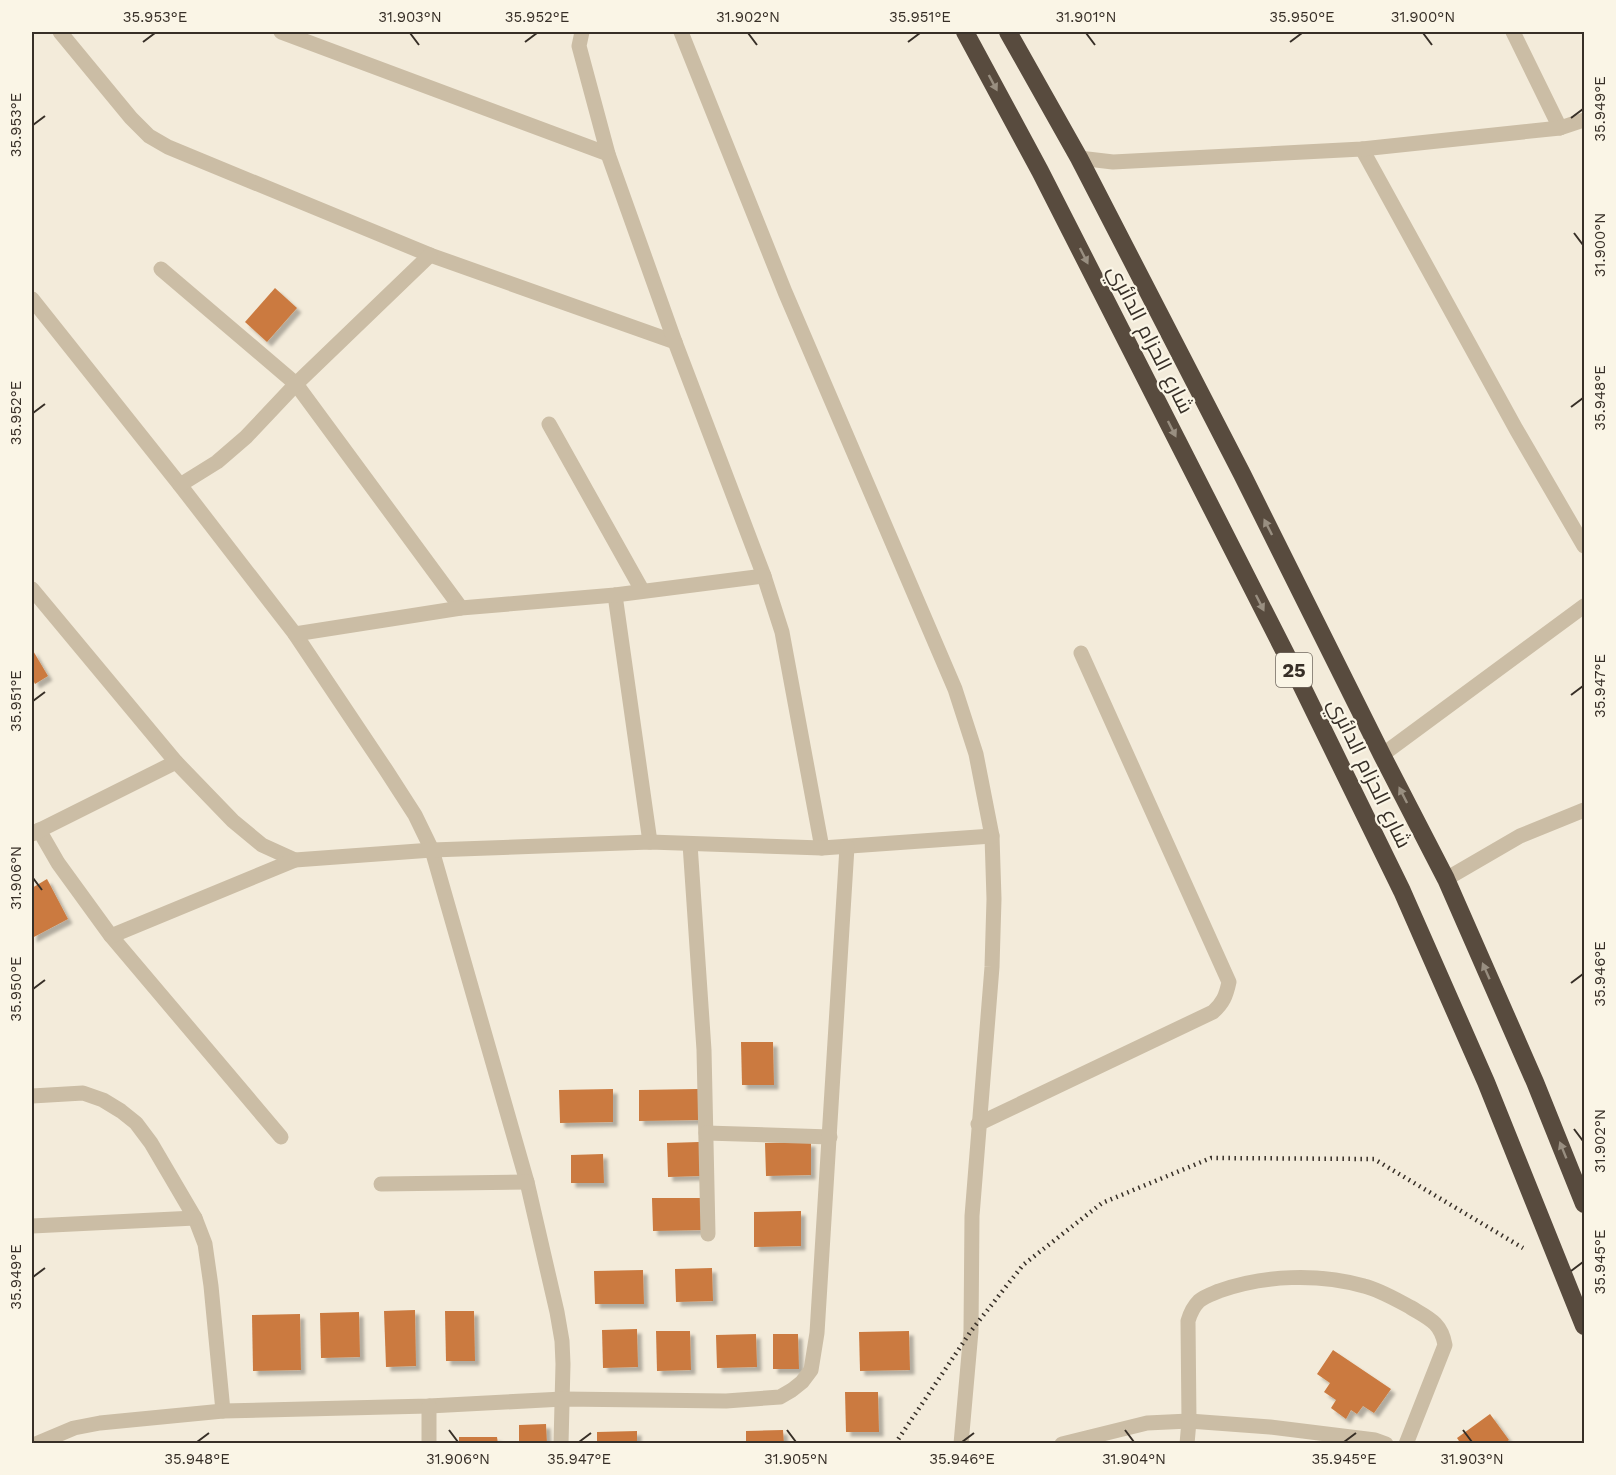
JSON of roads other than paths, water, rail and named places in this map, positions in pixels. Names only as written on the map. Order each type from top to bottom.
[{"type":"highway","name":"شارع الحزام الدائري","points":[[965,32],[1062,213],[1288,658],[1402,891],[1486,1082],[1584,1326]]},
{"type":"highway","name":"شارع الحزام الدائري","points":[[1008,32],[1078,158],[1242,474],[1446,879],[1535,1082],[1584,1204]]},
{"type":"street","points":[[60,32],[131,118],[149,136],[168,147],[430,255],[675,342]]},
{"type":"street","points":[[281,32],[608,154]]},
{"type":"street","points":[[582,32],[579,46],[608,154],[675,342],[764,576],[782,632],[822,848]]},
{"type":"street","points":[[681,32],[785,292],[955,689],[976,754],[992,836],[994,899],[992,968],[972,1216],[971,1331],[961,1443]]},
{"type":"street","points":[[1513,32],[1560,128]]},
{"type":"street","points":[[1078,158],[1113,162],[1362,149],[1560,128],[1584,120]]},
{"type":"street","points":[[1362,149],[1516,429],[1584,546]]},
{"type":"street","points":[[180,485],[217,462],[246,437],[296,384],[430,255]]},
{"type":"street","points":[[162,268],[296,384],[461,608]]},
{"type":"street","points":[[32,299],[295,634],[415,815],[432,850],[527,1182],[557,1312],[562,1341],[561,1443]]},
{"type":"street","points":[[549,424],[642,590]]},
{"type":"street","points":[[295,634],[461,608],[615,595],[764,576]]},
{"type":"street","points":[[32,589],[176,762],[233,821],[262,845],[295,860]]},
{"type":"street","points":[[615,595],[650,842]]},
{"type":"street","points":[[1382,755],[1584,606]]},
{"type":"street","points":[[978,1124],[1213,1012],[1226,996],[1229,982],[1081,653]]},
{"type":"street","points":[[176,762],[35,832],[111,936],[281,1137]]},
{"type":"street","points":[[1446,879],[1520,836],[1584,810]]},
{"type":"street","points":[[111,936],[295,860],[432,850],[650,842],[822,848],[992,836]]},
{"type":"street","points":[[690,844],[704,1050],[708,1234]]},
{"type":"street","points":[[36,1443],[74,1428],[100,1423],[223,1411],[429,1406],[563,1399],[726,1401],[780,1397],[802,1382],[811,1370],[817,1333],[847,847]]},
{"type":"street","points":[[32,1096],[83,1093],[103,1100],[121,1110],[136,1123],[151,1143],[195,1218],[205,1244],[223,1411]]},
{"type":"street","points":[[706,1133],[830,1137]]},
{"type":"street","points":[[381,1184],[527,1182]]},
{"type":"street","points":[[32,1226],[195,1218]]},
{"type":"street","points":[[1187,1443],[1189,1421],[1188,1321],[1197,1303],[1205,1297],[1237,1285],[1267,1279],[1306,1278],[1338,1280],[1365,1286],[1397,1300],[1437,1324],[1445,1345],[1406,1443]]},
{"type":"street","points":[[429,1406],[429,1443]]},
{"type":"street","points":[[1062,1443],[1147,1423],[1189,1421],[1282,1428],[1386,1443]]},
{"type":"railway","points":[[895,1444],[971,1331],[1023,1265],[1102,1203],[1211,1158],[1374,1159],[1523,1248]]}]
